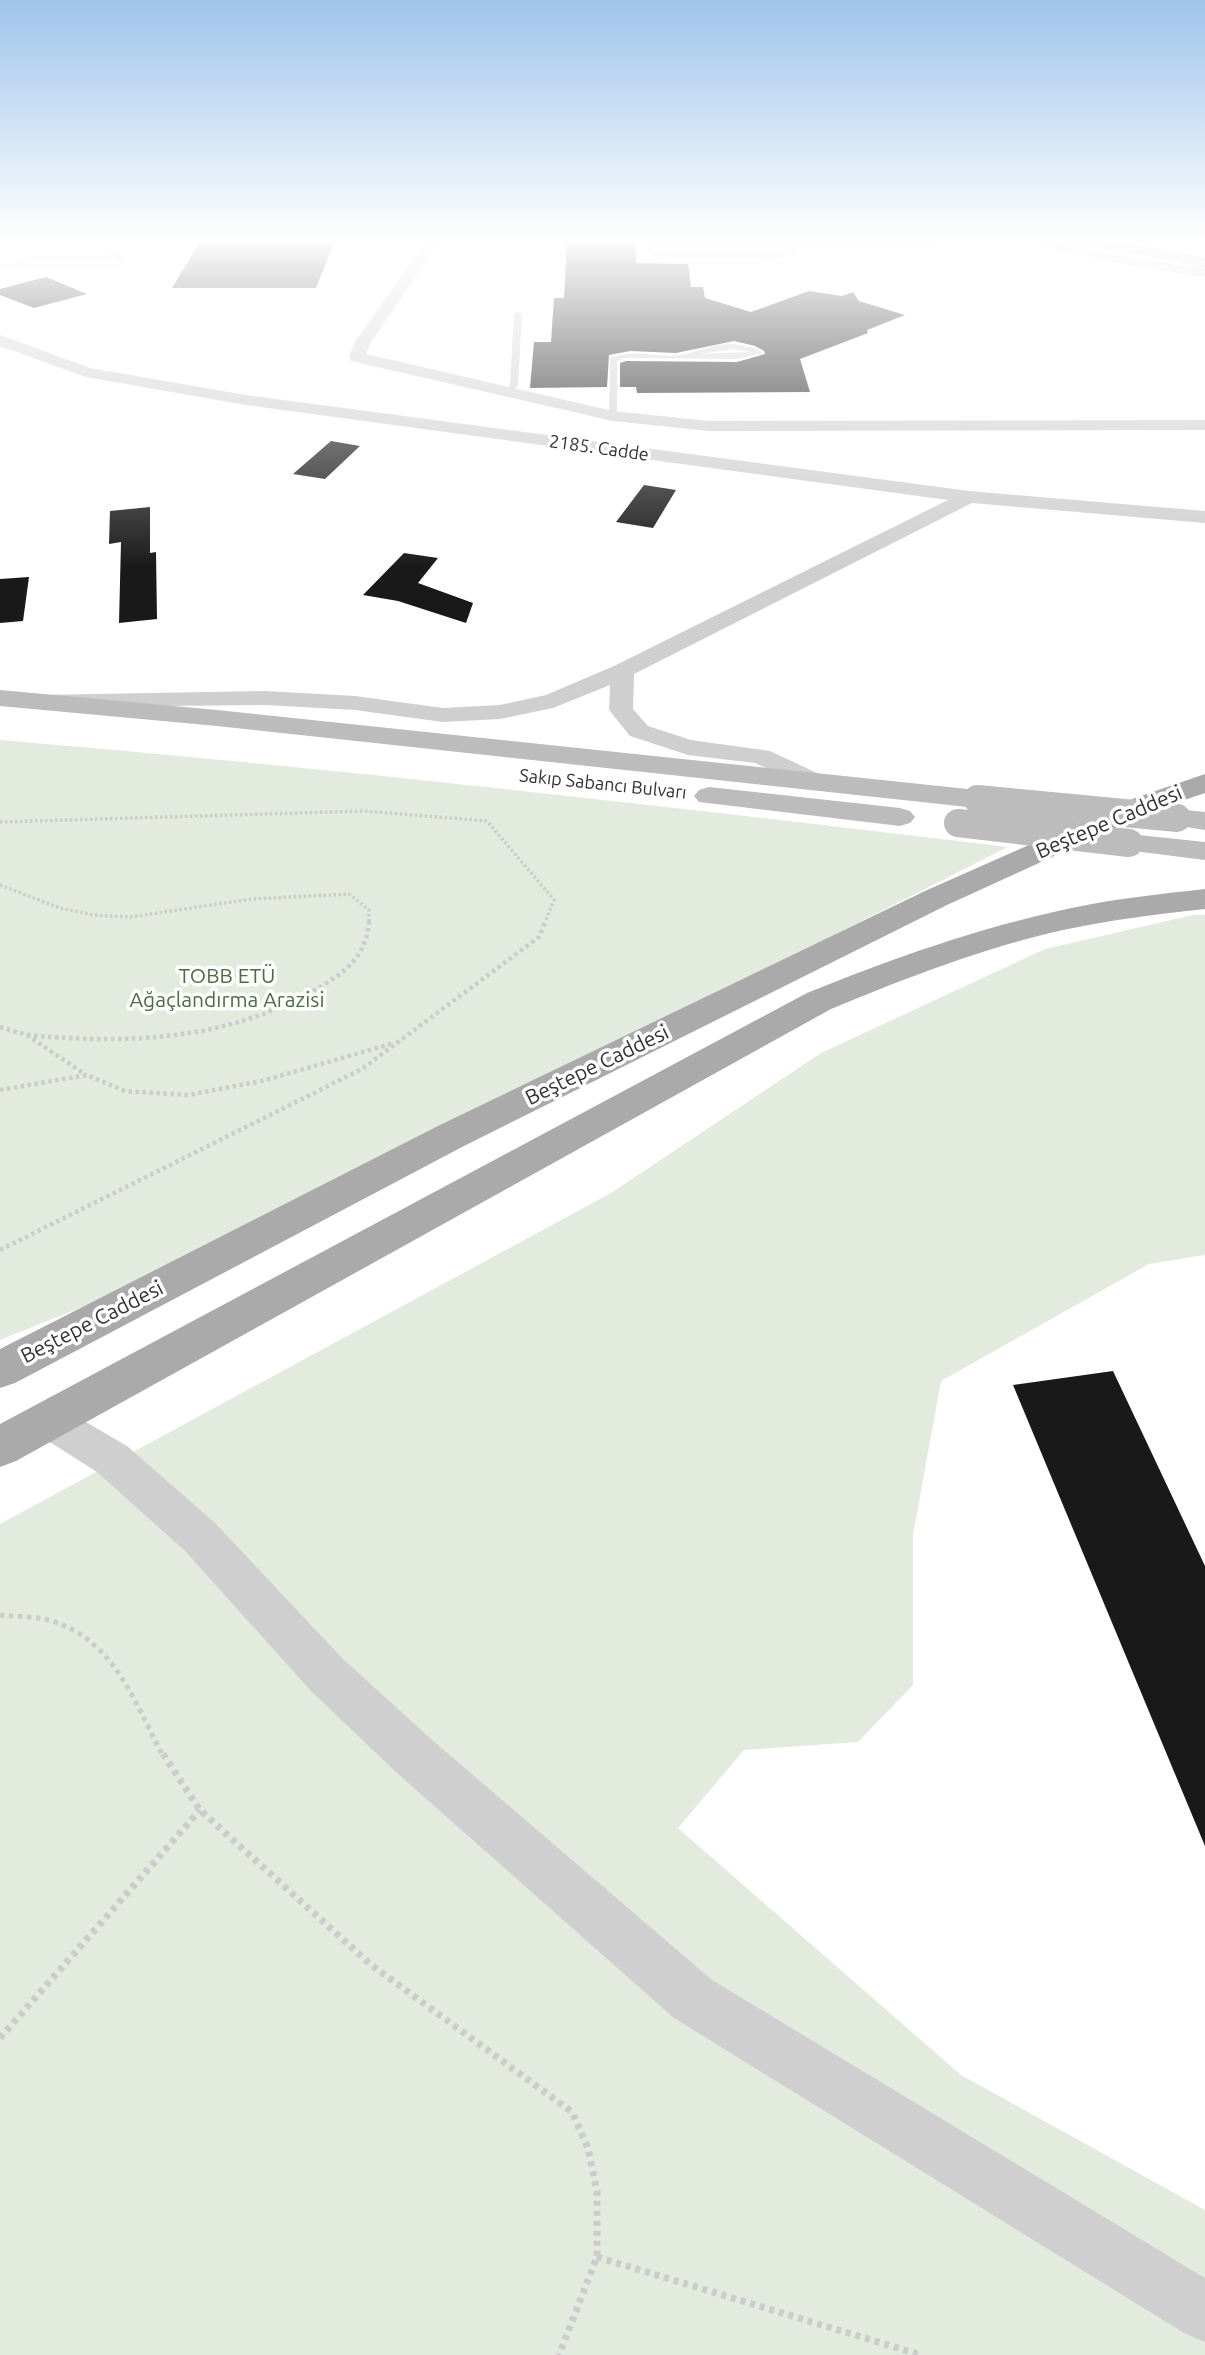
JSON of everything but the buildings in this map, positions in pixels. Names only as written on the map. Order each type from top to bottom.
[{"type":"main road","name":"Sakıp Sabancı Bulvarı","points":[[16,708],[810,780],[1191,820]]},
{"type":"main road","name":"Sakıp Sabancı Bulvarı","points":[[16,708],[199,740],[1205,851]]},
{"type":"main road","name":"Beştepe Caddesi","points":[[0,1370],[451,1136],[936,898],[1145,804],[1205,783]]},
{"type":"main road","points":[[0,1447],[819,1001],[895,970],[1046,924],[1125,909],[1205,899]]},
{"type":"street","name":"2185. Cadde","points":[[21,348],[86,372],[135,382],[365,416],[969,497],[1205,517]]},
{"type":"street","points":[[361,348],[357,357],[613,416],[709,426],[1205,425]]},
{"type":"street","points":[[16,708],[265,698],[454,714],[500,712],[553,701],[622,671],[969,497]]},
{"type":"street","points":[[622,671],[621,709],[639,730],[688,747],[761,756],[810,780]]},
{"type":"street","points":[[48,1420],[112,1459],[190,1528],[327,1675],[424,1764],[693,1999],[1205,2312]]},
{"type":"lane","points":[[509,392],[514,385],[516,348]]},
{"type":"lane","points":[[690,354],[707,348]]},
{"type":"lane","points":[[613,416],[613,360],[625,355],[737,356],[759,353],[746,348]]},
{"type":"path","points":[[0,822],[365,811],[487,821],[554,900],[539,937],[362,1069],[0,1250]]},
{"type":"path","points":[[0,885],[60,908],[130,917],[252,899],[349,894],[369,910],[370,936],[357,962],[274,1012],[212,1032],[155,1039],[91,1041],[27,1035],[0,1027]]},
{"type":"path","points":[[27,1035],[86,1075],[125,1091],[188,1095],[262,1081],[399,1041]]},
{"type":"path","points":[[0,1090],[86,1075]]},
{"type":"path","points":[[0,1615],[48,1620],[83,1635],[111,1659],[165,1759],[200,1810],[370,1964],[572,2112],[588,2148],[597,2192],[597,2258],[559,2355]]},
{"type":"path","points":[[0,2038],[200,1810]]},
{"type":"path","points":[[597,2258],[921,2355]]},
{"type":"green space","name":"TOBB ETÜ Ağaçlandırma Arazisi","points":[[0,740],[379,776],[1008,847],[162,1275],[0,1340]]},
{"type":"green space","points":[[1193,915],[1205,915],[1205,1255],[1149,1264],[941,1381],[913,1535],[913,1685],[858,1742],[744,1750],[678,1828],[961,2075],[1205,2210],[1205,2355],[0,2355],[0,1524],[611,1193],[821,1053],[1045,949]]}]
